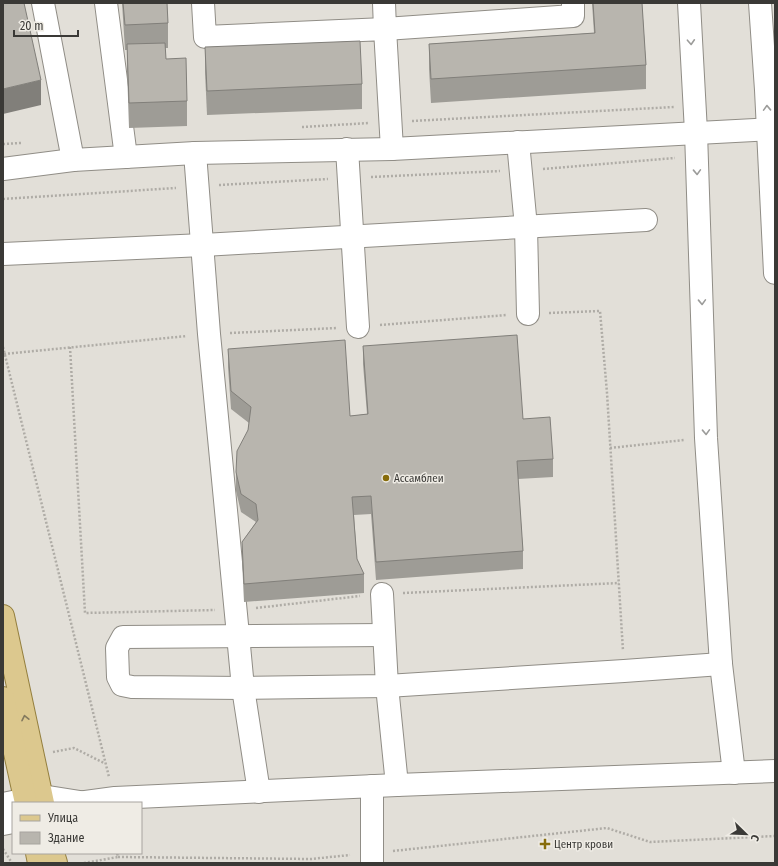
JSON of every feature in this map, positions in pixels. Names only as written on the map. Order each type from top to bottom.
[{"type":"main road","points":[[3,616],[34,756],[34,800]]},
{"type":"main road","points":[[3,698],[34,800]]},
{"type":"street","points":[[43,3],[74,160]]},
{"type":"street","points":[[106,3],[126,157]]},
{"type":"street","points":[[202,3],[205,37],[385,29],[573,16],[573,3]]},
{"type":"street","points":[[384,3],[392,149]]},
{"type":"street","points":[[689,3],[695,106],[706,438],[721,664],[734,773]]},
{"type":"street","points":[[760,3],[771,129],[775,272]]},
{"type":"street","points":[[3,169],[74,160],[195,153],[392,149],[771,129]]},
{"type":"street","points":[[518,142],[526,227],[528,314]]},
{"type":"street","points":[[346,149],[358,327]]},
{"type":"street","points":[[195,153],[209,334],[235,610],[243,688],[259,792]]},
{"type":"street","points":[[3,254],[202,245],[646,220]]},
{"type":"street","points":[[382,594],[386,686],[397,785]]},
{"type":"street","points":[[384,635],[123,637],[117,648],[118,677],[122,685],[132,687],[243,688],[386,686],[721,664]]},
{"type":"street","points":[[86,802],[115,798],[372,786],[775,771]]},
{"type":"street","points":[[372,786],[372,863]]},
{"type":"street","points":[[18,802],[34,800],[64,802]]},
{"type":"path","points":[[296,128],[695,106]]},
{"type":"path","points":[[3,144],[25,143]]},
{"type":"path","points":[[4,354],[209,334],[358,327],[600,310],[624,671]]},
{"type":"path","points":[[3,347],[105,763],[115,798]]},
{"type":"path","points":[[70,347],[86,613],[235,610],[382,594],[619,583]]},
{"type":"path","points":[[610,448],[706,438]]},
{"type":"path","points":[[34,756],[74,748],[105,763]]},
{"type":"path","points":[[635,836],[650,842],[775,836]]},
{"type":"path","points":[[3,849],[12,863]]},
{"type":"path","points":[[84,863],[118,857],[117,854]]},
{"type":"building","points":[[3,3],[24,3],[41,80],[3,89]]},
{"type":"building","points":[[123,3],[167,3],[168,23],[125,25]]},
{"type":"building","points":[[593,3],[642,3],[646,65],[431,79],[429,44],[595,33]]},
{"type":"building","points":[[360,41],[362,84],[207,91],[205,47]]},
{"type":"building","points":[[165,43],[166,59],[186,58],[187,101],[129,103],[127,44]]},
{"type":"building","name":"Ассамблеи","points":[[517,335],[523,419],[550,417],[553,459],[517,461],[523,551],[376,562],[371,496],[352,497],[357,559],[364,574],[244,584],[242,542],[258,520],[256,504],[241,494],[236,472],[237,451],[248,430],[251,407],[231,391],[228,349],[345,340],[350,416],[368,414],[363,346]]},
{"type":"place","name":"Ассамблеи","points":[[386,478]]},
{"type":"place","name":"Центр крови","points":[[545,844]]}]
